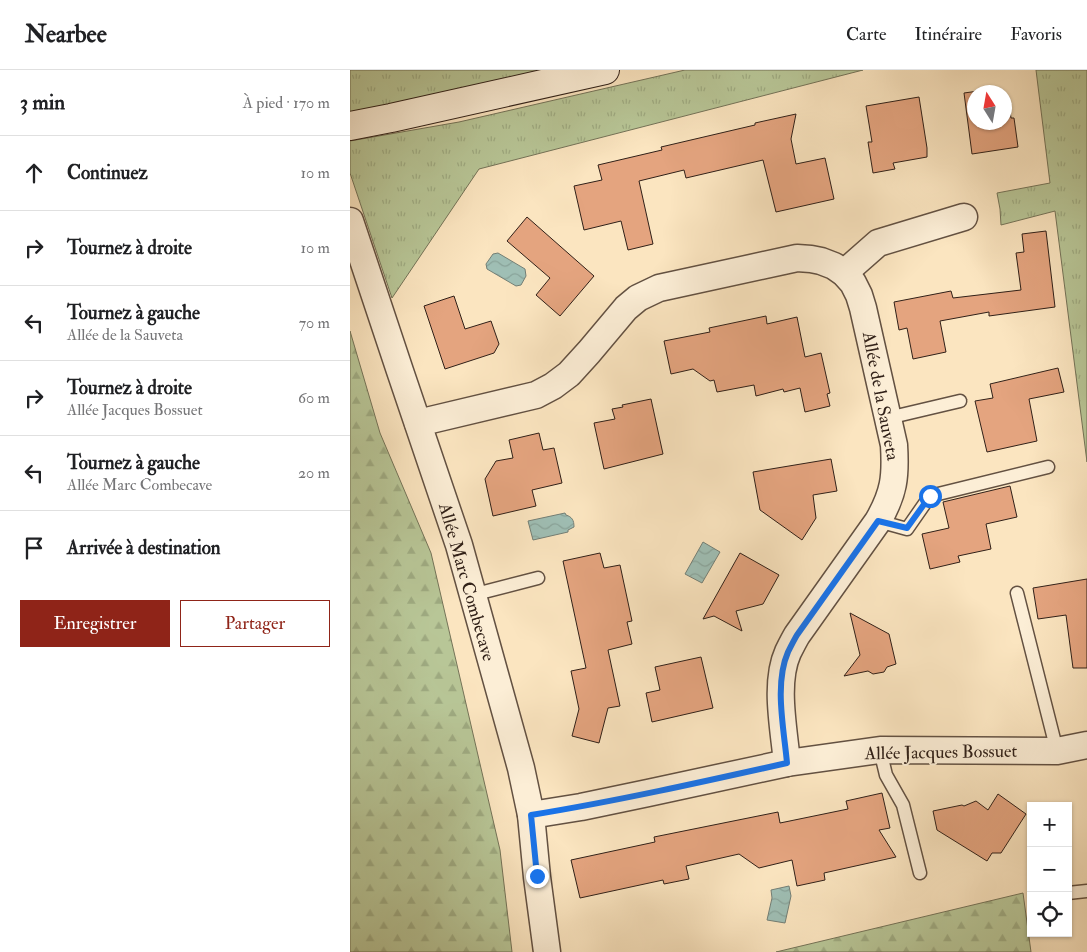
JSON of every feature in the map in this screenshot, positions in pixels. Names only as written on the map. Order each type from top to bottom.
[{"type":"main road","points":[[350,126],[605,70]]},
{"type":"street","points":[[844,273],[878,243],[964,217]]},
{"type":"street","name":"Allée Marc Combecave","points":[[350,221],[459,545],[521,768],[531,815],[547,952]]},
{"type":"street","name":"Allée de la Sauveta","points":[[418,423],[536,395],[553,386],[569,374],[626,308],[638,298],[659,288],[797,258],[811,258],[821,261],[834,266],[844,273],[853,283],[864,308],[894,445],[895,467],[893,487],[887,505],[878,521],[797,635],[788,653],[781,681],[787,763]]},
{"type":"street","name":"Allée Jacques Bossuet","points":[[531,815],[648,794],[787,763],[880,750],[1057,751],[1087,745]]},
{"type":"lane","points":[[888,418],[960,401]]},
{"type":"lane","points":[[878,521],[907,528],[930,496],[1048,467]]},
{"type":"lane","points":[[472,595],[538,578]]},
{"type":"lane","points":[[1017,594],[1057,751]]},
{"type":"lane","points":[[880,750],[886,775],[903,805],[920,873]]},
{"type":"lane","points":[[1072,893],[1087,891]]},
{"type":"green space","points":[[350,70],[605,70],[350,126]]},
{"type":"green space","points":[[685,70],[863,70],[479,169],[392,298],[350,173],[350,141],[459,122]]},
{"type":"green space","points":[[1036,70],[1087,70],[1087,462],[1055,211],[1001,225],[997,193],[1050,183]]},
{"type":"green space","points":[[350,331],[380,433],[431,553],[500,850],[512,952],[350,952]]},
{"type":"green space","points":[[1023,893],[1027,937],[1029,937],[1031,952],[776,952]]},
{"type":"water","points":[[498,253],[525,269],[526,276],[521,285],[516,286],[487,269],[486,264],[493,254]]},
{"type":"water","points":[[565,513],[574,522],[574,527],[568,530],[568,532],[533,540],[528,521]]},
{"type":"water","points":[[703,542],[720,552],[702,583],[685,574]]},
{"type":"water","points":[[789,886],[791,896],[785,923],[767,920],[772,898],[771,890]]},
{"type":"building","points":[[964,93],[967,93],[967,116]]},
{"type":"building","points":[[919,97],[927,157],[893,163],[895,169],[873,173],[868,142],[872,142],[866,106]]},
{"type":"building","points":[[796,114],[791,139],[796,164],[825,158],[834,199],[776,212],[763,160],[686,178],[684,170],[639,181],[653,244],[628,250],[621,221],[584,230],[574,186],[602,180],[598,165],[662,150],[661,147]]},
{"type":"building","points":[[1012,118],[1014,118],[1018,147],[972,154],[969,130],[1012,130]]},
{"type":"building","points":[[527,217],[594,276],[560,316],[536,295],[550,278],[507,241]]},
{"type":"building","points":[[1046,231],[1055,307],[989,316],[989,312],[940,321],[946,352],[913,359],[907,328],[899,330],[894,302],[951,291],[953,298],[1021,290],[1016,253],[1024,252],[1022,234]]},
{"type":"building","points":[[454,296],[465,329],[491,321],[499,344],[494,353],[445,369],[424,306]]},
{"type":"building","points":[[766,316],[767,324],[797,317],[805,357],[821,353],[830,393],[827,394],[830,406],[805,412],[800,388],[784,392],[783,389],[756,396],[754,385],[717,392],[714,380],[710,381],[693,369],[671,374],[664,341],[710,332],[709,328]]},
{"type":"building","points":[[1058,368],[1064,392],[1029,399],[1037,441],[987,452],[975,401],[993,398],[990,384]]},
{"type":"building","points":[[651,399],[663,454],[604,469],[594,423],[615,419],[612,409]]},
{"type":"building","points":[[539,433],[543,450],[554,448],[562,483],[532,490],[536,506],[493,516],[485,479],[496,461],[513,458],[509,440]]},
{"type":"building","points":[[831,459],[837,491],[813,495],[816,518],[802,540],[760,510],[753,472]]},
{"type":"building","points":[[1010,486],[1017,517],[986,524],[991,549],[958,556],[960,562],[930,569],[922,534],[949,528],[943,502]]},
{"type":"building","points":[[600,553],[604,568],[620,565],[632,621],[627,622],[632,644],[608,650],[620,706],[608,708],[599,743],[572,736],[579,709],[571,671],[586,668],[563,561]]},
{"type":"building","points":[[740,553],[779,575],[763,604],[736,611],[742,631],[714,616],[703,619]]},
{"type":"building","points":[[1087,579],[1087,668],[1073,668],[1066,615],[1038,619],[1033,588]]},
{"type":"building","points":[[850,613],[889,634],[896,664],[887,667],[884,672],[873,674],[868,671],[844,676],[860,655]]},
{"type":"building","points":[[701,657],[713,708],[652,722],[646,693],[660,690],[655,667]]},
{"type":"building","points":[[882,793],[890,828],[879,830],[896,857],[824,873],[825,880],[797,886],[792,860],[759,868],[739,854],[686,866],[689,879],[664,884],[663,880],[580,898],[571,860],[655,842],[654,837],[778,812],[780,823],[848,809],[846,801]]},
{"type":"building","points":[[998,794],[1026,814],[1001,853],[992,853],[987,861],[937,830],[933,811],[964,806],[976,801],[988,810]]},
{"type":"route","points":[[537,876],[531,815],[648,794],[787,763],[781,681],[788,653],[797,635],[878,521],[907,528],[930,496]]}]
